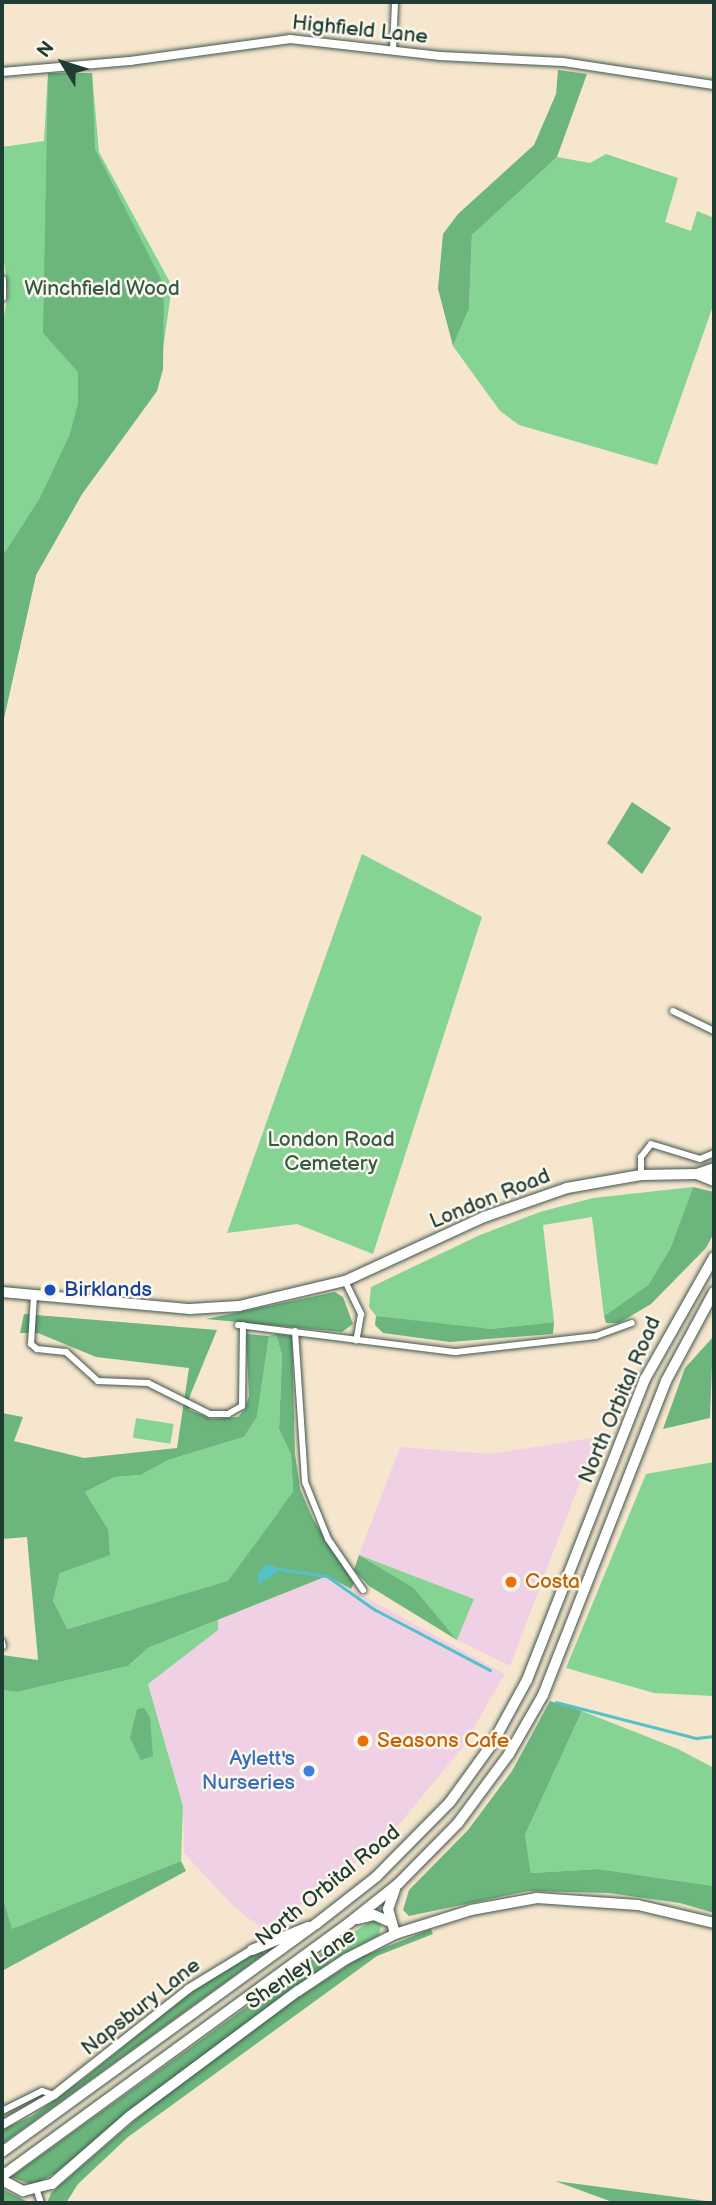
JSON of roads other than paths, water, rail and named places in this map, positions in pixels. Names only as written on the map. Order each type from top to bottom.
[{"type":"main road","name":"London Road","points":[[2,1292],[190,1309],[293,1296],[345,1281],[513,1205],[567,1188],[641,1175],[697,1174],[714,1168]]},
{"type":"main road","name":"London Road","points":[[697,1174],[714,1181]]},
{"type":"main road","name":"North Orbital Road","points":[[2,2152],[316,1924],[420,1837],[492,1744],[533,1668],[645,1380],[714,1256]]},
{"type":"main road","name":"North Orbital Road","points":[[4,2180],[398,1884],[480,1795],[532,1715],[566,1641],[666,1381],[714,1292]]},
{"type":"main road","points":[[395,1934],[388,1921],[389,1900],[398,1884]]},
{"type":"main road","name":"Shenley Lane","points":[[37,2191],[308,1984],[395,1934],[471,1910],[537,1898],[638,1905],[714,1923]]},
{"type":"main road","points":[[349,1923],[374,1915],[388,1921]]},
{"type":"main road","points":[[252,1950],[316,1924]]},
{"type":"main road","points":[[4,2180],[23,2191],[37,2191]]},
{"type":"street","points":[[393,50],[395,2]]},
{"type":"street","name":"Highfield Lane","points":[[2,72],[182,55],[261,40],[290,39],[393,50],[563,62],[714,85]]},
{"type":"street","points":[[2,280],[2,297]]},
{"type":"street","points":[[673,1011],[714,1031]]},
{"type":"street","points":[[641,1175],[640,1157],[652,1144],[699,1160],[714,1153]]},
{"type":"street","points":[[345,1281],[361,1314],[356,1341]]},
{"type":"street","points":[[34,1296],[31,1344],[37,1349],[66,1352],[98,1381],[148,1383],[210,1414],[228,1414],[242,1406],[240,1325],[356,1341],[483,1351],[596,1336],[632,1323]]},
{"type":"street","points":[[295,1331],[305,1482],[328,1539],[363,1590]]},
{"type":"street","name":"Napsbury Lane","points":[[2,2125],[54,2095],[188,1989],[252,1950]]},
{"type":"street","name":"Napsbury Lane","points":[[2,2111],[42,2091],[54,2095]]},
{"type":"street","points":[[37,2191],[41,2203]]},
{"type":"water","points":[[266,1564],[281,1569],[258,1585],[258,1574]]},
{"type":"waterway","points":[[281,1569],[327,1576],[374,1609],[490,1670]]},
{"type":"waterway","points":[[556,1702],[696,1738],[714,1736]]},
{"type":"place","name":"Birklands","points":[[50,1290]]},
{"type":"place","name":"Costa","points":[[511,1582]]},
{"type":"place","name":"Seasons Cafe","points":[[363,1741]]},
{"type":"place","name":"Aylett's Nurseries","points":[[309,1771]]},
{"type":"park label","name":"Winchfield Wood","points":[[102,289]]},
{"type":"park label","name":"London Road Cemetery","points":[[331,1152]]}]
